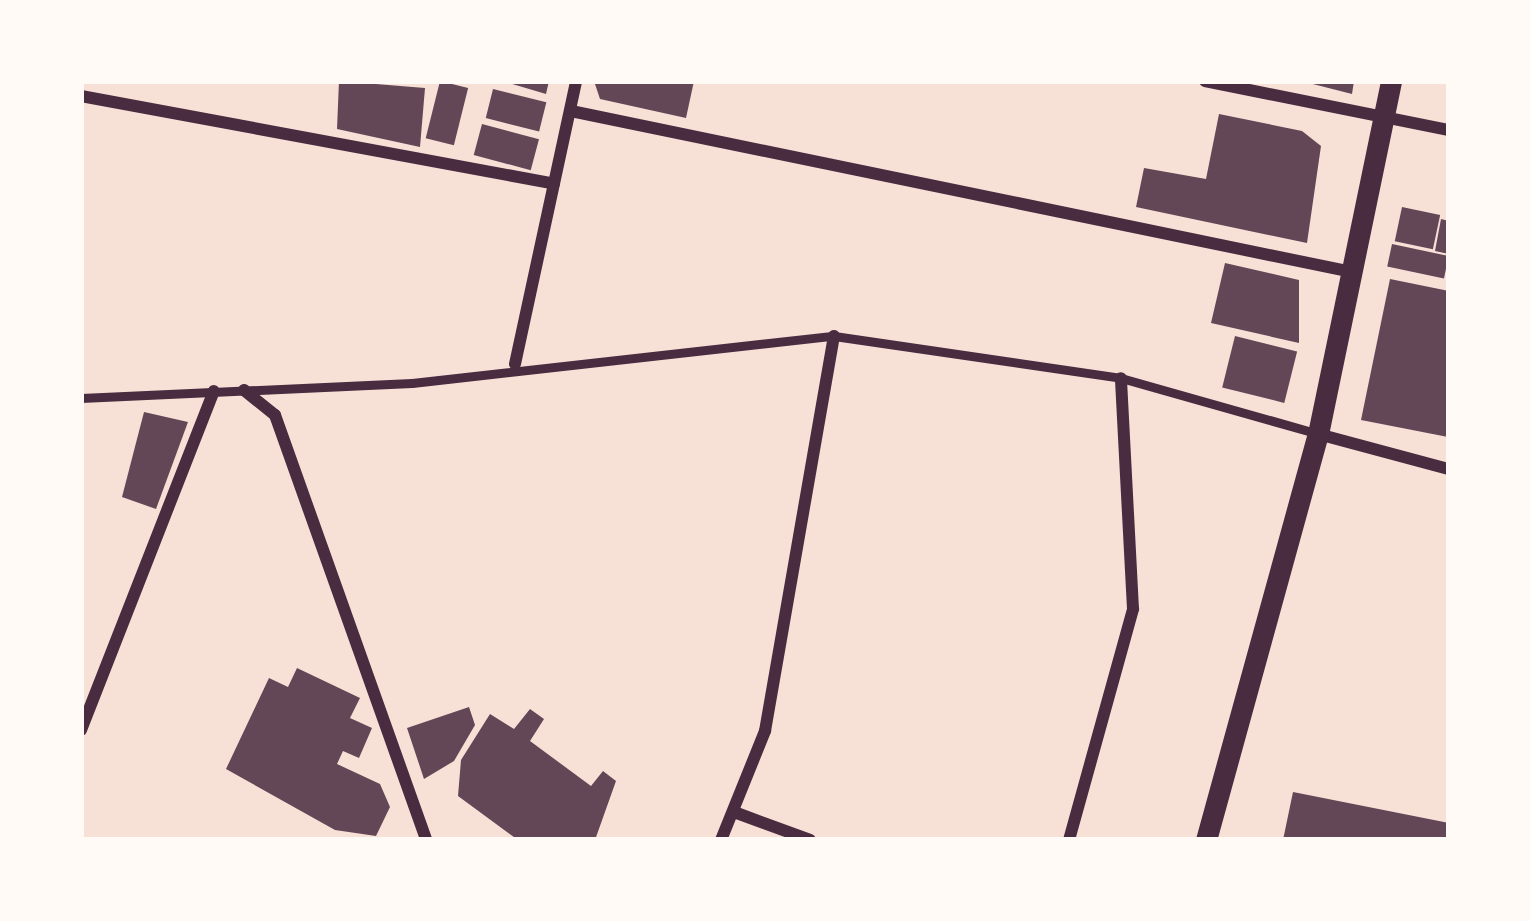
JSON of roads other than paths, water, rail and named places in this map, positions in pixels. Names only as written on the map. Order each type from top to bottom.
[{"type":"street","points":[[515,364],[576,81]]},
{"type":"street","points":[[1204,81],[1449,130]]},
{"type":"street","points":[[1206,840],[1318,434],[1391,81]]},
{"type":"street","points":[[81,96],[554,184]]},
{"type":"street","points":[[571,111],[1352,272]]},
{"type":"street","points":[[721,840],[734,812],[787,633],[834,336]]},
{"type":"street","points":[[1069,840],[1133,609],[1121,378]]},
{"type":"street","points":[[244,390],[275,415],[426,840]]},
{"type":"street","points":[[81,730],[214,391]]},
{"type":"street","points":[[1318,434],[1449,469]]},
{"type":"street","points":[[734,812],[810,840]]},
{"type":"lane","points":[[81,398],[412,383],[515,364],[834,336],[1121,378],[1318,434]]}]
